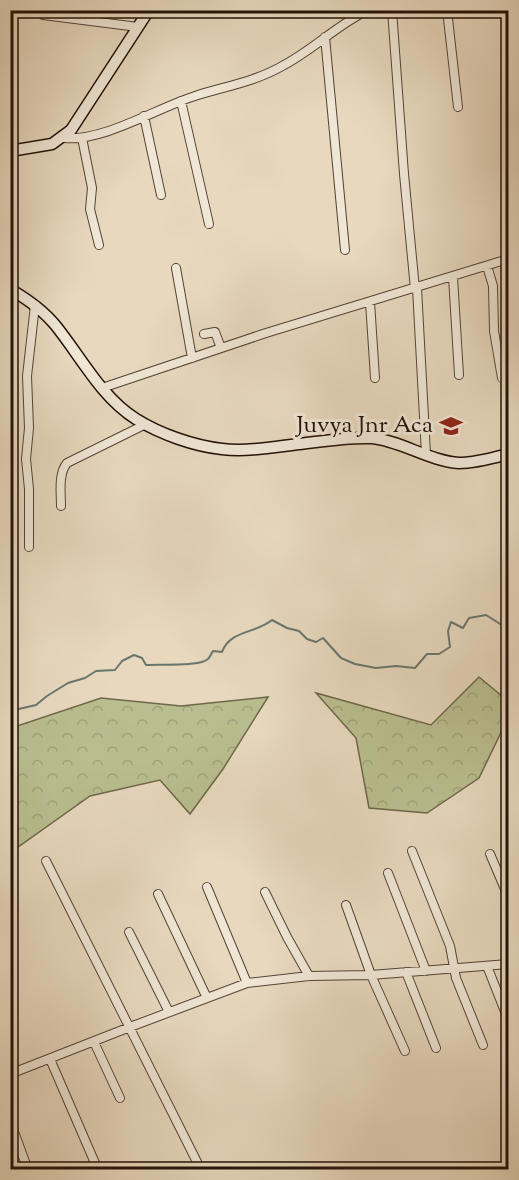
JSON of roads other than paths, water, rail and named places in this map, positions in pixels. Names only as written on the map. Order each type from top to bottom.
[{"type":"main road","points":[[10,151],[52,144],[71,130],[149,10]]},
{"type":"main road","points":[[11,289],[35,306],[54,324],[102,388],[119,406],[146,424],[195,443],[222,449],[263,448],[342,437],[375,439],[459,463],[482,461],[508,454]]},
{"type":"street","points":[[38,10],[43,15],[138,27]]},
{"type":"street","points":[[63,138],[82,138],[181,101],[264,76],[286,64],[345,22],[368,10]]},
{"type":"street","points":[[392,10],[404,174],[416,289],[426,454]]},
{"type":"street","points":[[447,10],[458,107]]},
{"type":"street","points":[[325,37],[345,250]]},
{"type":"street","points":[[181,101],[210,224]]},
{"type":"street","points":[[144,116],[161,195]]},
{"type":"street","points":[[82,138],[92,188],[90,209],[99,244]]},
{"type":"street","points":[[102,388],[221,348],[508,259]]},
{"type":"street","points":[[487,266],[493,286],[494,331],[502,378]]},
{"type":"street","points":[[176,267],[192,358]]},
{"type":"street","points":[[453,277],[459,375]]},
{"type":"street","points":[[370,302],[375,378]]},
{"type":"street","points":[[29,547],[29,489],[26,459],[29,428],[27,376],[35,306]]},
{"type":"street","points":[[204,334],[215,332],[221,348]]},
{"type":"street","points":[[61,506],[62,475],[67,463],[146,424]]},
{"type":"street","points":[[412,851],[450,946],[456,978],[483,1045]]},
{"type":"street","points":[[490,854],[508,896]]},
{"type":"street","points":[[46,861],[201,1170]]},
{"type":"street","points":[[388,873],[426,971]]},
{"type":"street","points":[[207,887],[247,983]]},
{"type":"street","points":[[265,892],[309,976]]},
{"type":"street","points":[[158,894],[207,998]]},
{"type":"street","points":[[346,905],[371,975],[405,1051]]},
{"type":"street","points":[[129,932],[169,1012]]},
{"type":"street","points":[[487,966],[508,1019]]},
{"type":"street","points":[[10,1074],[247,983],[309,976],[371,975],[508,966]]},
{"type":"street","points":[[406,972],[436,1048]]},
{"type":"street","points":[[94,1042],[120,1098]]},
{"type":"street","points":[[50,1059],[98,1170]]},
{"type":"street","points":[[10,1121],[28,1170]]},
{"type":"waterway","points":[[10,711],[36,705],[68,683],[85,678],[96,671],[115,670],[122,661],[134,655],[142,658],[146,665],[203,662],[213,651],[222,652],[226,645],[237,636],[272,620],[299,631],[307,639],[316,642],[323,638],[341,658],[355,664],[376,668],[396,666],[415,668],[427,654],[439,654],[450,647],[448,631],[451,622],[463,628],[469,618],[486,615],[508,629]]},
{"type":"place","name":"Juvya Jnr Aca","points":[[451,426]]}]
